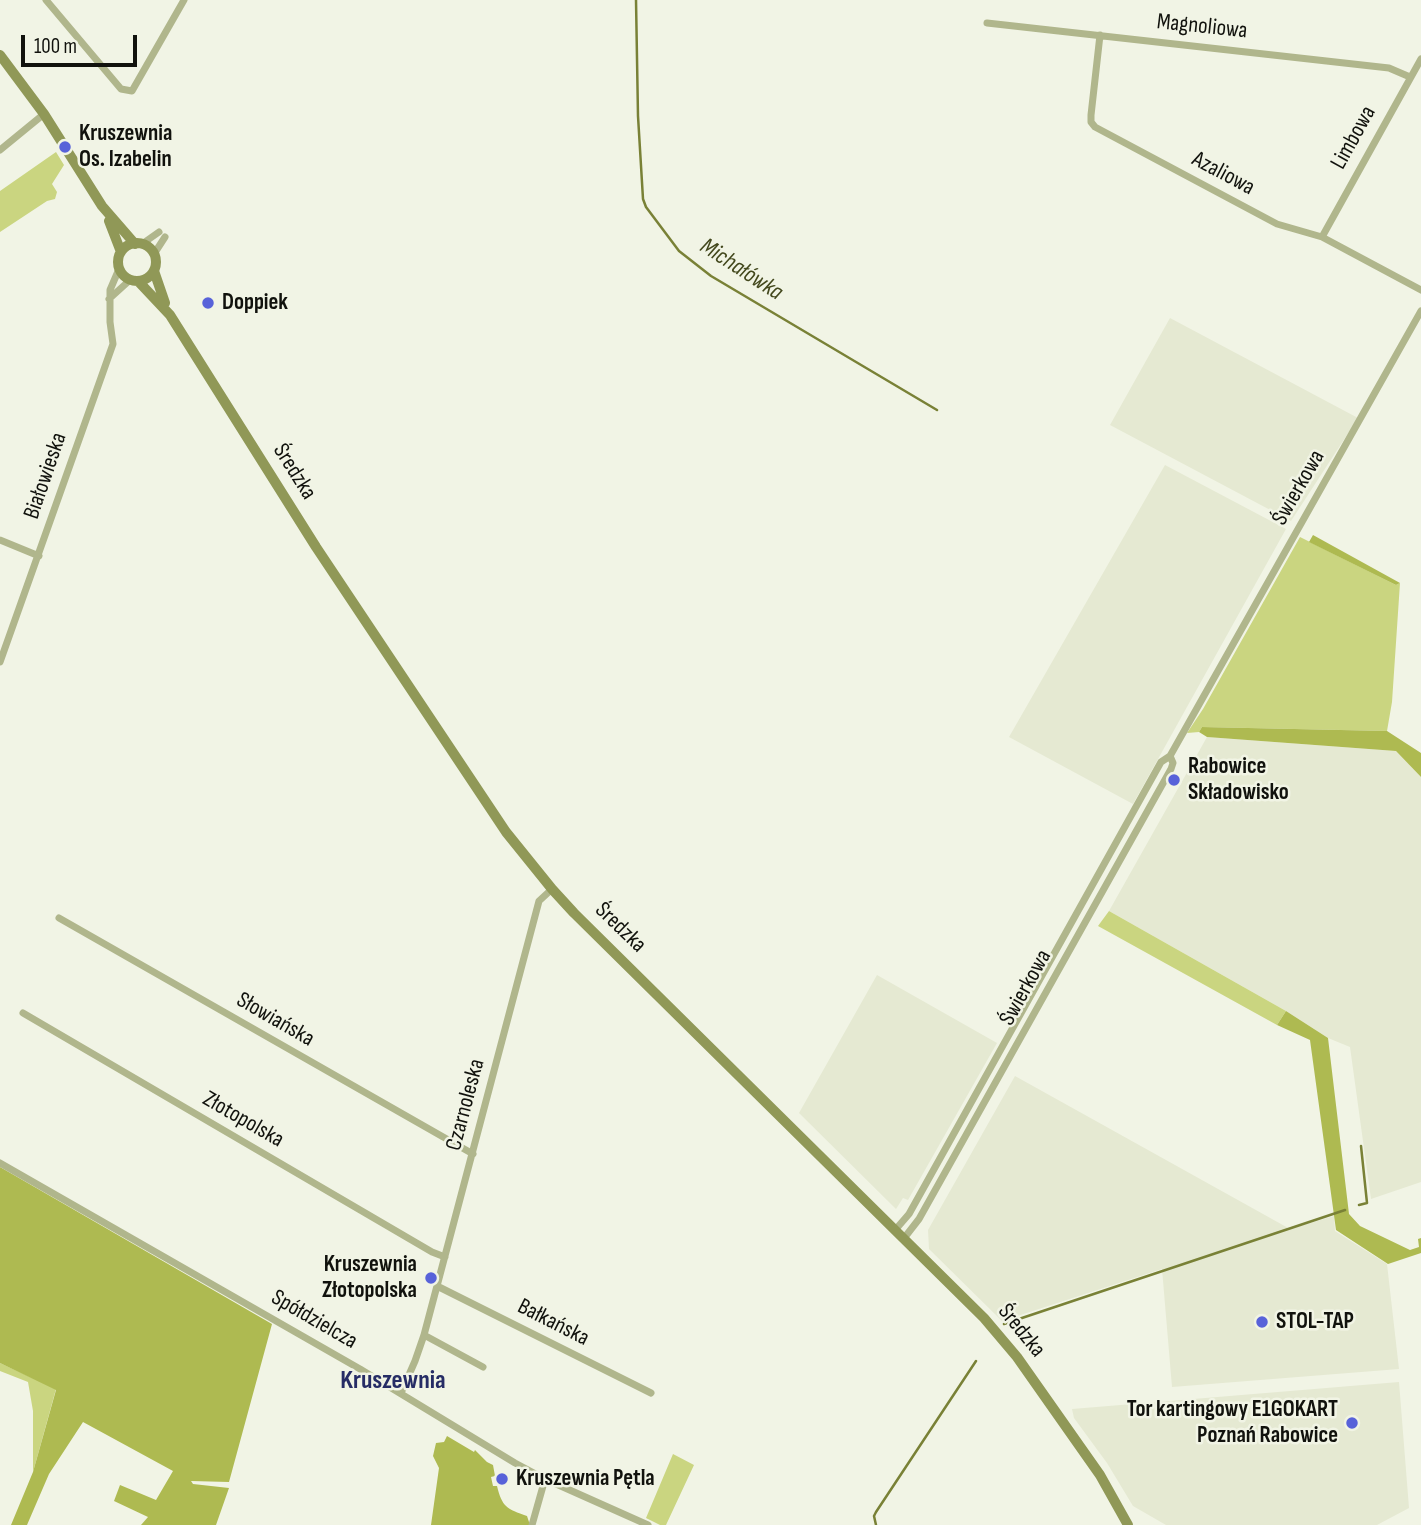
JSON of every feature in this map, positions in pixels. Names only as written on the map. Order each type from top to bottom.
[{"type":"street","points":[[46,0],[121,89],[132,91],[184,0]]},
{"type":"street","name":"Magnoliowa","points":[[987,23],[1389,68],[1410,77]]},
{"type":"street","name":"Azaliowa","points":[[1100,35],[1091,115],[1091,122],[1095,127],[1277,224],[1322,237],[1421,290]]},
{"type":"street","points":[[0,55],[44,114],[102,206],[121,251],[119,270],[134,281]]},
{"type":"street","name":"Limbowa","points":[[1322,237],[1421,59]]},
{"type":"street","points":[[0,149],[44,114]]},
{"type":"street","points":[[102,206],[139,244],[154,254]]},
{"type":"street","points":[[109,299],[134,281],[147,278],[154,271],[154,254],[162,234],[121,251]]},
{"type":"street","name":"Białowieska","points":[[0,663],[113,344],[109,299],[119,270]]},
{"type":"street","name":"Średzka","points":[[154,271],[158,289],[170,315],[323,558],[506,832],[552,889],[967,1299],[1010,1348],[1095,1467],[1128,1525]]},
{"type":"street","name":"Średzka","points":[[134,281],[170,315]]},
{"type":"street","name":"Świerkowa","points":[[901,1233],[909,1214],[1161,762],[1170,756],[1421,311]]},
{"type":"street","points":[[0,540],[39,556]]},
{"type":"street","name":"Świerkowa","points":[[901,1233],[919,1219],[1171,769],[1173,763],[1170,756]]},
{"type":"street","name":"Czarnoleska","points":[[401,1393],[424,1335],[539,901],[552,889]]},
{"type":"street","name":"Słowiańska","points":[[59,918],[473,1154]]},
{"type":"street","name":"Złotopolska","points":[[23,1013],[445,1257]]},
{"type":"street","name":"Spółdzielcza","points":[[0,1163],[401,1393],[545,1479],[648,1525]]},
{"type":"street","name":"Bałkańska","points":[[437,1286],[651,1393]]},
{"type":"street","points":[[424,1335],[483,1367]]},
{"type":"street","points":[[532,1525],[545,1479]]},
{"type":"shaded area","points":[[1170,318],[1358,418],[1291,521],[1110,425]]},
{"type":"shaded area","points":[[1165,465],[1286,529],[1133,804],[1009,737]]},
{"type":"shaded area","points":[[1207,737],[1396,751],[1421,777],[1421,1182],[1371,1199],[1350,1047],[1328,1038],[1286,1011],[1109,911]]},
{"type":"shaded area","points":[[877,975],[997,1043],[908,1200],[903,1198],[896,1209],[799,1113]]},
{"type":"shaded area","points":[[1015,1076],[1290,1229],[1334,1216],[1335,1231],[1387,1264],[1399,1369],[1172,1387],[1162,1269],[1002,1321],[929,1249],[928,1230]]},
{"type":"shaded area","points":[[1399,1382],[1409,1508],[1377,1525],[1166,1525],[1133,1506],[1107,1463],[1074,1418],[1072,1409]]},
{"type":"green space","points":[[56,152],[64,165],[52,184],[57,192],[55,199],[47,201],[0,232],[0,191]]},
{"type":"green space","points":[[1313,535],[1400,583],[1396,585],[1309,542]]},
{"type":"green space","points":[[1300,537],[1396,585],[1400,583],[1392,702],[1387,731],[1202,727],[1199,732],[1187,733],[1203,709]]},
{"type":"green space","points":[[1202,727],[1387,731],[1421,753],[1421,777],[1396,751],[1207,737],[1199,732]]},
{"type":"green space","points":[[1109,911],[1286,1011],[1277,1025],[1098,926]]},
{"type":"green space","points":[[1286,1011],[1328,1038],[1349,1214],[1360,1226],[1410,1250],[1419,1247],[1418,1239],[1421,1238],[1421,1253],[1388,1264],[1336,1230],[1310,1040],[1277,1025]]},
{"type":"green space","points":[[0,1167],[272,1324],[229,1482],[191,1481],[193,1484],[229,1488],[216,1525],[141,1525],[148,1517],[114,1501],[120,1485],[156,1500],[173,1471],[83,1422],[49,1474],[27,1525],[11,1525],[33,1472],[56,1390],[0,1363]]},
{"type":"green space","points":[[0,1363],[56,1389],[33,1472],[33,1411],[28,1382],[0,1371]]},
{"type":"green space","points":[[447,1436],[474,1452],[475,1450],[493,1465],[493,1486],[497,1486],[501,1499],[506,1506],[527,1516],[530,1525],[431,1525],[439,1468],[433,1456],[436,1443],[444,1442]]},
{"type":"green space","points":[[673,1454],[694,1465],[666,1525],[660,1525],[646,1518]]},
{"type":"waterway","name":"Michałówka","points":[[636,0],[638,116],[643,199],[646,207],[679,251],[711,276],[937,410]]},
{"type":"waterway","points":[[1359,1205],[1367,1203],[1361,1146]]},
{"type":"waterway","points":[[1004,1324],[1345,1210]]},
{"type":"waterway","points":[[876,1525],[876,1512],[976,1361]]},
{"type":"place","name":"Kruszewnia Os. Izabelin","points":[[65,147]]},
{"type":"place","name":"Doppiek","points":[[208,303]]},
{"type":"place","name":"Rabowice Składowisko","points":[[1174,780]]},
{"type":"place","name":"Kruszewnia Złotopolska","points":[[431,1278]]},
{"type":"place","name":"STOL-TAP","points":[[1262,1322]]},
{"type":"place","name":"Tor kartingowy E1GOKART Poznań Rabowice","points":[[1352,1423]]},
{"type":"place","name":"Kruszewnia Pętla","points":[[502,1479]]},
{"type":"district","name":"Kruszewnia","points":[[393,1381]]}]
